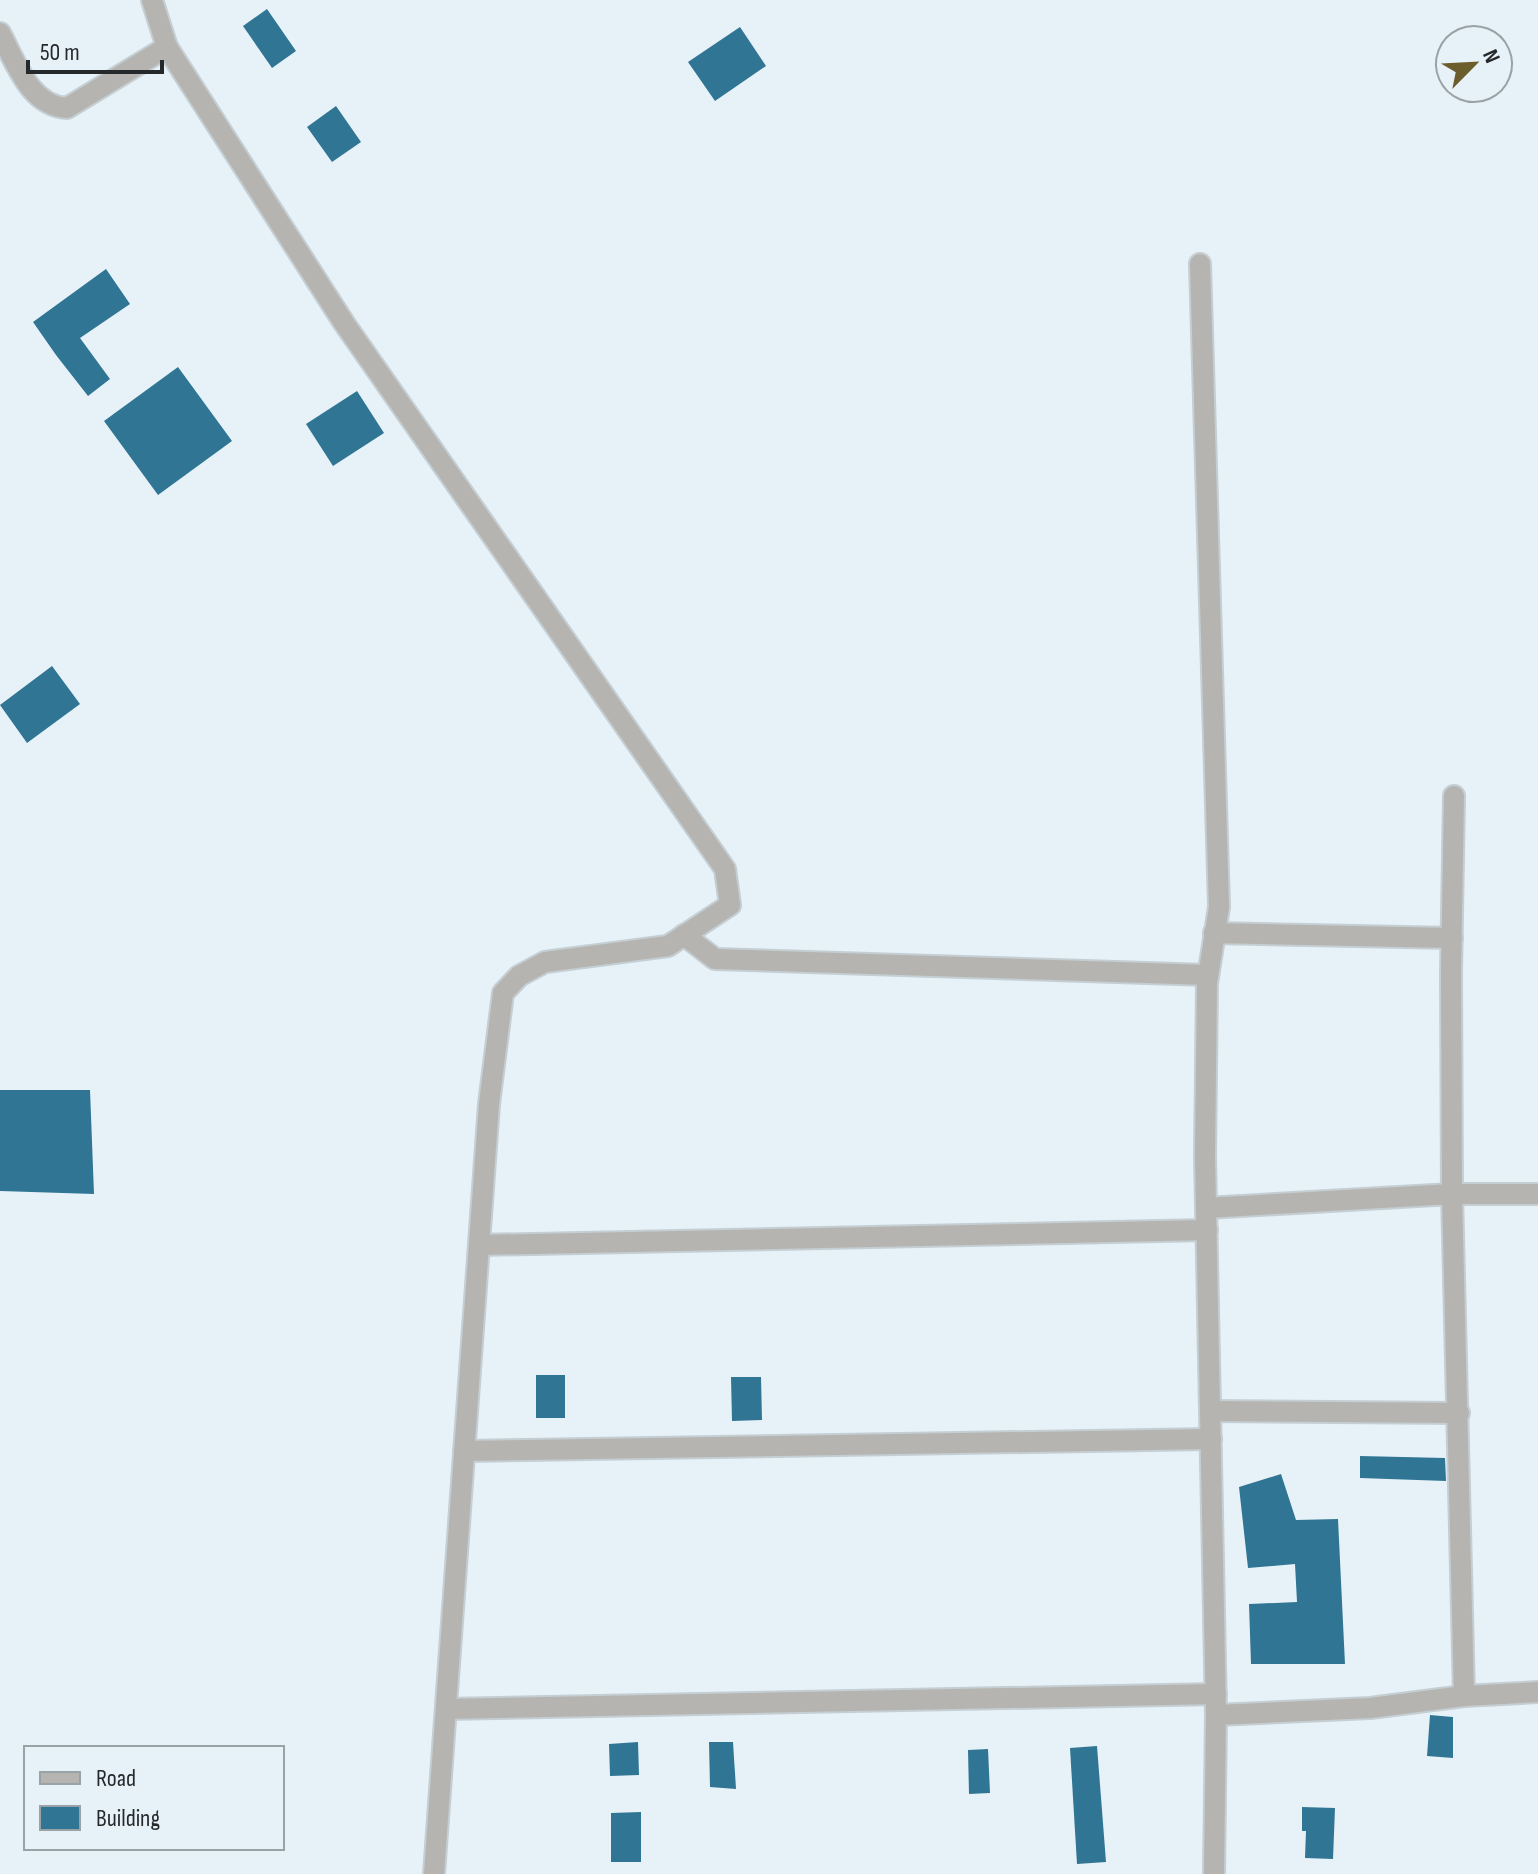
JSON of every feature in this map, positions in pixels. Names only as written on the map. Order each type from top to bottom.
[{"type":"street","points":[[152,0],[167,47],[344,323],[725,869],[730,905],[668,946],[545,962],[519,976],[503,993],[489,1104],[434,1874]]},
{"type":"street","points":[[0,33],[27,83],[51,107],[67,108],[167,47]]},
{"type":"street","points":[[1200,264],[1219,907],[1208,975],[1206,1208],[1216,1694],[1214,1874]]},
{"type":"street","points":[[1454,796],[1452,1194],[1464,1696]]},
{"type":"street","points":[[1214,933],[1452,938]]},
{"type":"street","points":[[684,935],[715,959],[1208,975]]},
{"type":"street","points":[[1206,1208],[1452,1194],[1538,1194]]},
{"type":"street","points":[[479,1245],[1207,1230]]},
{"type":"street","points":[[1210,1411],[1459,1413]]},
{"type":"street","points":[[464,1451],[1211,1439]]},
{"type":"street","points":[[1216,1715],[1370,1708],[1464,1696],[1538,1692]]},
{"type":"street","points":[[446,1709],[1216,1694]]},
{"type":"building","points":[[267,9],[296,51],[272,68],[243,26]]},
{"type":"building","points":[[740,27],[766,66],[715,101],[688,62]]},
{"type":"building","points":[[336,106],[361,142],[332,162],[307,127]]},
{"type":"building","points":[[106,269],[130,304],[80,338],[110,379],[88,396],[33,322]]},
{"type":"building","points":[[178,367],[232,441],[158,495],[104,421]]},
{"type":"building","points":[[357,391],[384,433],[333,466],[306,424]]},
{"type":"building","points":[[52,666],[80,704],[27,743],[0,705]]},
{"type":"building","points":[[0,1090],[90,1090],[94,1194],[0,1191]]},
{"type":"building","points":[[536,1375],[565,1375],[565,1418],[536,1418]]},
{"type":"building","points":[[731,1377],[761,1377],[762,1420],[732,1421]]},
{"type":"building","points":[[1360,1456],[1445,1458],[1446,1481],[1360,1478]]},
{"type":"building","points":[[1281,1474],[1296,1520],[1338,1519],[1345,1664],[1251,1664],[1249,1604],[1297,1602],[1295,1564],[1248,1568],[1239,1487]]},
{"type":"building","points":[[1430,1715],[1453,1717],[1453,1758],[1427,1756]]},
{"type":"building","points":[[638,1742],[639,1775],[610,1776],[609,1744]]},
{"type":"building","points":[[709,1742],[733,1742],[736,1789],[710,1787]]},
{"type":"building","points":[[1097,1746],[1106,1862],[1077,1864],[1070,1748]]},
{"type":"building","points":[[988,1749],[990,1793],[969,1794],[968,1750]]},
{"type":"building","points":[[1302,1807],[1335,1808],[1333,1859],[1305,1858],[1306,1831],[1302,1831]]},
{"type":"building","points":[[641,1812],[641,1862],[611,1862],[611,1813]]}]
